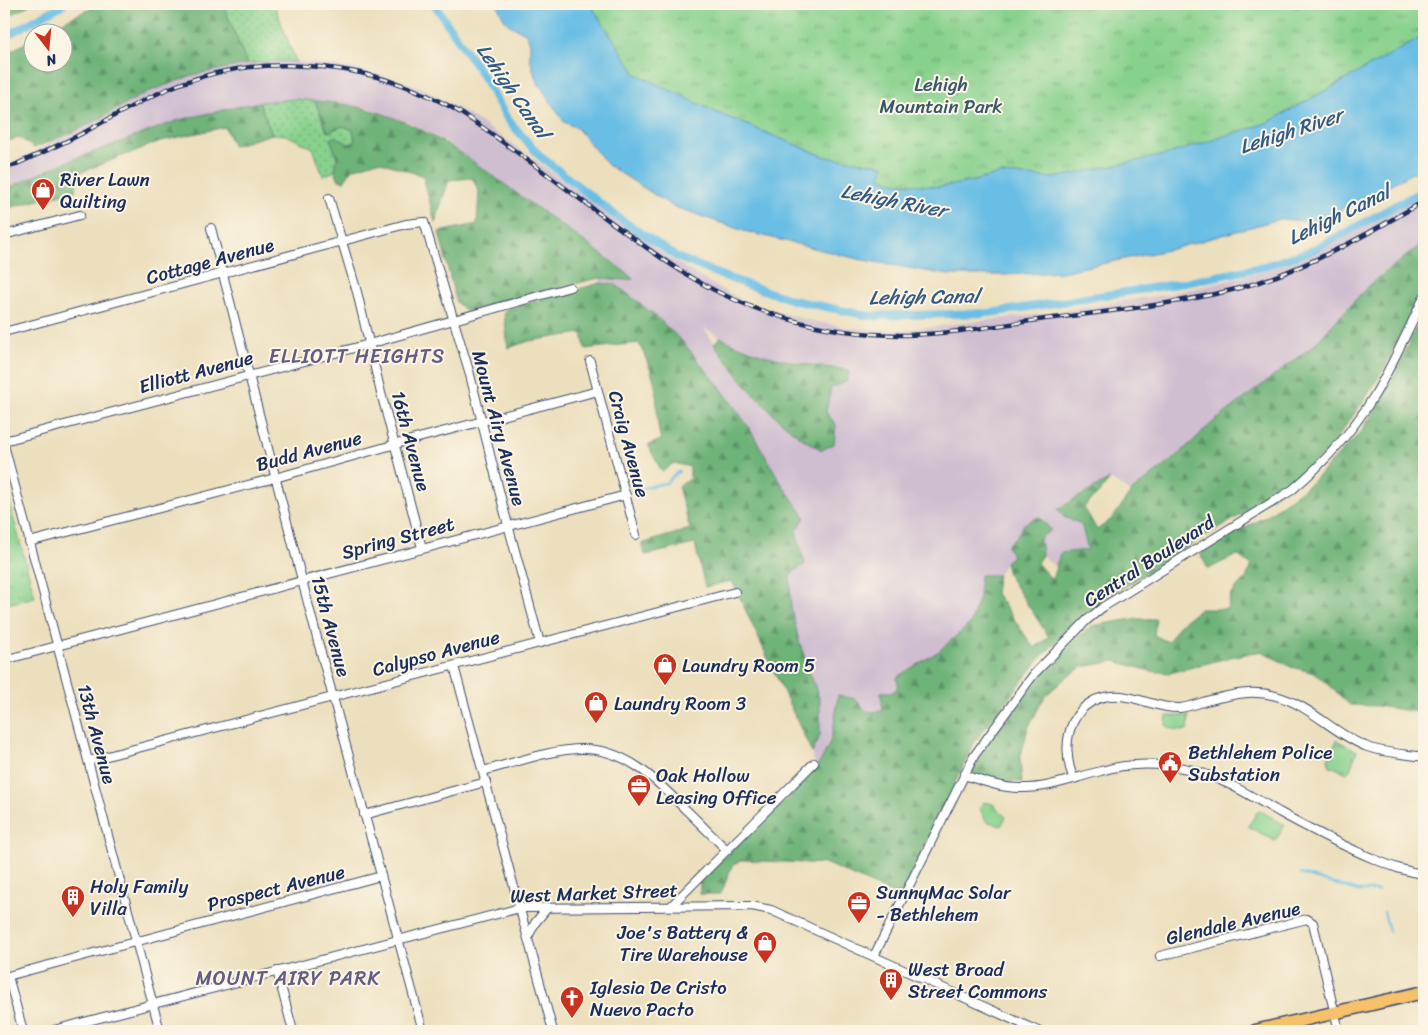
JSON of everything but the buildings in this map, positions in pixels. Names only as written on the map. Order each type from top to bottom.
[{"type":"main road","points":[[1255,1031],[1424,992]]},
{"type":"street","name":"16th Avenue","points":[[329,198],[343,242],[422,548]]},
{"type":"street","points":[[4,235],[80,215]]},
{"type":"street","name":"Cottage Avenue","points":[[4,332],[406,224],[424,222]]},
{"type":"street","name":"Mount Airy Avenue","points":[[424,222],[469,371],[540,643]]},
{"type":"street","name":"15th Avenue","points":[[211,228],[302,581],[422,1031]]},
{"type":"street","name":"Elliott Avenue","points":[[4,441],[369,344],[570,287]]},
{"type":"street","name":"Central Boulevard","points":[[874,956],[974,756],[1034,674],[1087,620],[1120,595],[1292,490],[1313,472],[1331,454],[1374,396],[1424,297]]},
{"type":"street","name":"Craig Avenue","points":[[590,361],[636,535]]},
{"type":"street","name":"Budd Avenue","points":[[29,542],[598,391]]},
{"type":"street","name":"13th Avenue","points":[[4,445],[160,1031]]},
{"type":"street","name":"Spring Street","points":[[4,660],[626,495]]},
{"type":"street","name":"Calypso Avenue","points":[[88,761],[735,592]]},
{"type":"street","points":[[454,666],[552,1031]]},
{"type":"street","points":[[1074,779],[1067,756],[1067,738],[1070,726],[1080,711],[1086,706],[1094,701],[1111,696],[1123,696],[1170,708],[1181,708],[1232,694],[1250,692],[1269,694],[1303,707],[1353,741],[1366,747],[1424,757]]},
{"type":"street","points":[[483,771],[570,750],[593,750],[612,754],[634,764],[651,776],[727,850]]},
{"type":"street","points":[[671,906],[814,763]]},
{"type":"street","points":[[964,775],[993,784],[1018,788],[1048,786],[1102,770],[1136,765],[1168,766],[1201,772],[1230,784],[1346,847],[1407,872],[1424,874]]},
{"type":"street","points":[[364,814],[486,782]]},
{"type":"street","name":"Prospect Avenue","points":[[6,976],[381,876]]},
{"type":"street","name":"West Market Street","points":[[50,1031],[520,908],[758,906],[771,910],[1038,1031]]},
{"type":"street","points":[[528,937],[535,923],[548,908]]},
{"type":"street","name":"Glendale Avenue","points":[[1160,956],[1307,919],[1312,923],[1334,1012]]},
{"type":"street","points":[[277,971],[293,1031]]},
{"type":"street","points":[[6,976],[23,1031]]},
{"type":"street","points":[[1334,1012],[1339,1031]]},
{"type":"shaded area","points":[[276,61],[351,68],[420,87],[477,120],[669,258],[706,281],[747,302],[816,322],[851,328],[904,330],[1050,313],[1174,293],[1228,281],[1271,269],[1309,255],[1424,192],[1424,242],[1368,286],[1313,346],[1211,424],[1177,456],[1131,492],[1110,479],[1058,508],[1064,517],[1081,524],[1088,550],[1060,553],[1056,568],[1042,555],[1040,538],[1050,530],[1024,524],[1018,534],[1007,545],[1012,556],[1005,562],[998,575],[980,576],[979,596],[971,623],[939,651],[897,677],[898,686],[883,711],[867,712],[855,699],[838,696],[836,715],[825,753],[816,768],[812,753],[820,735],[812,674],[799,641],[791,608],[790,574],[805,564],[796,532],[805,517],[783,486],[748,426],[720,387],[682,341],[652,313],[615,284],[600,283],[599,278],[625,280],[491,174],[441,139],[408,122],[368,108],[296,99],[259,102],[179,120],[59,165],[4,190],[4,167],[98,120],[145,93],[193,75],[241,64]],"holes":[[[704,328],[732,343],[766,357],[804,365],[846,382],[831,388],[826,412],[836,425],[788,429],[730,367]]]},
{"type":"green space","points":[[4,4],[31,4],[4,19]]},
{"type":"green space","points":[[102,4],[223,4],[247,64],[193,75],[145,93],[98,120],[34,148],[19,137],[4,143],[4,55],[22,45],[22,72],[72,72],[72,22],[63,22]]},
{"type":"green space","points":[[223,4],[274,4],[296,62],[276,61],[247,64]]},
{"type":"green space","name":"Lehigh Mountain Park","points":[[590,4],[1424,4],[1424,36],[1267,123],[1165,155],[1055,178],[1000,174],[970,182],[939,187],[892,182],[880,177],[884,165],[826,157],[722,115],[636,74]]},
{"type":"green space","points":[[296,99],[315,101],[327,132],[343,126],[353,130],[356,143],[348,144],[336,136],[338,157],[335,171],[323,176],[313,148],[286,135],[272,134],[259,102]]},
{"type":"green space","points":[[315,101],[348,105],[378,112],[405,122],[430,135],[455,149],[634,279],[599,278],[466,311],[456,302],[439,232],[477,224],[479,191],[472,178],[449,180],[435,222],[423,176],[378,161],[352,169],[344,181],[339,180],[335,171],[337,157],[330,139],[336,136],[348,144],[355,143],[353,130],[343,126],[328,132]]},
{"type":"green space","points":[[259,102],[272,134],[233,146],[225,127],[161,141],[79,173],[75,191],[4,209],[4,190],[59,165],[179,120]]},
{"type":"green space","points":[[1424,242],[1424,285],[1386,365],[1369,393],[1330,448],[1307,471],[1270,498],[1105,599],[1042,656],[975,741],[900,897],[827,864],[740,860],[732,866],[721,894],[700,894],[700,882],[795,791],[818,765],[830,741],[838,695],[855,699],[867,712],[883,711],[881,692],[894,692],[898,686],[897,677],[939,651],[971,623],[979,596],[980,575],[998,575],[995,592],[1034,648],[1049,637],[1008,575],[1005,562],[1012,556],[1007,545],[1018,534],[1024,524],[1039,517],[1051,530],[1040,538],[1042,555],[1037,563],[1052,580],[1060,553],[1088,550],[1081,524],[1064,517],[1058,509],[1110,479],[1084,507],[1097,530],[1113,518],[1131,492],[1177,456],[1211,424],[1313,346],[1368,286]]},
{"type":"green space","points":[[600,283],[615,284],[652,313],[682,341],[720,387],[748,426],[783,486],[805,517],[796,532],[805,564],[790,575],[791,608],[799,641],[820,701],[820,735],[812,753],[732,581],[705,587],[695,544],[645,555],[641,544],[690,529],[678,486],[690,479],[690,467],[674,463],[662,472],[648,445],[661,440],[654,381],[639,343],[585,349],[582,333],[529,341],[508,348],[504,313],[506,309]]},
{"type":"green space","points":[[1424,310],[1424,713],[1377,706],[1350,705],[1315,673],[1291,667],[1262,651],[1170,673],[1150,671],[1115,661],[1082,667],[1068,676],[1045,696],[1028,728],[1020,759],[1022,782],[995,780],[971,774],[987,744],[1015,708],[1046,670],[1091,626],[1133,619],[1156,619],[1154,635],[1168,642],[1181,623],[1200,609],[1227,609],[1231,594],[1246,578],[1252,565],[1237,555],[1208,569],[1200,553],[1266,516],[1310,484],[1362,431],[1393,378]]},
{"type":"green space","points":[[720,337],[767,356],[816,366],[850,370],[846,382],[831,388],[826,412],[836,425],[834,444],[822,450],[791,430],[762,403],[736,373],[714,343]]},
{"type":"green space","points":[[4,483],[35,597],[4,605]]},
{"type":"green space","points":[[1167,716],[1189,716],[1188,730],[1179,731],[1168,727],[1166,725]]},
{"type":"green space","points":[[1337,740],[1357,751],[1347,773],[1330,766],[1328,759]]},
{"type":"green space","points":[[984,802],[993,804],[1006,817],[1001,826],[986,821],[979,807]]},
{"type":"green space","points":[[1259,810],[1285,825],[1275,841],[1248,826]]},
{"type":"water","name":"Lehigh River","points":[[497,4],[590,4],[636,74],[722,115],[826,157],[884,165],[880,177],[892,182],[939,187],[970,182],[1000,174],[1055,178],[1165,155],[1267,123],[1424,36],[1424,167],[1317,222],[1280,219],[1172,249],[1062,272],[948,275],[858,259],[744,231],[672,206],[608,165],[577,128],[564,122],[536,80],[530,59],[530,44],[527,34],[508,23]]},
{"type":"waterway","name":"Lehigh Canal","points":[[4,37],[64,4]]},
{"type":"waterway","name":"Lehigh Canal","points":[[434,4],[482,75],[508,120],[541,157],[619,218],[677,257],[723,276],[792,300],[870,316],[990,313],[1183,283],[1262,267],[1313,250],[1424,190]]},
{"type":"waterway","points":[[631,490],[666,483],[679,471]]},
{"type":"waterway","points":[[1300,874],[1358,891],[1378,891]]},
{"type":"waterway","points":[[1384,912],[1389,931]]},
{"type":"railway","points":[[4,170],[72,139],[159,93],[186,82],[220,72],[254,67],[289,65],[324,67],[361,73],[414,89],[472,120],[652,252],[700,282],[727,296],[785,318],[815,326],[876,334],[907,335],[959,331],[1141,307],[1236,289],[1285,273],[1333,251],[1424,201]]},
{"type":"place","name":"River Lawn Quilting","points":[[43,211]]},
{"type":"place","name":"Laundry Room 5","points":[[665,686]]},
{"type":"place","name":"Laundry Room 3","points":[[596,724]]},
{"type":"place","name":"Bethlehem Police Substation","points":[[1170,784]]},
{"type":"place","name":"Oak Hollow Leasing Office","points":[[639,807]]},
{"type":"place","name":"Holy Family Villa","points":[[73,918]]},
{"type":"place","name":"SunnyMac Solar - Bethlehem","points":[[859,924]]},
{"type":"place","name":"Joe's Battery & Tire Warehouse","points":[[765,964]]},
{"type":"place","name":"West Broad Street Commons","points":[[891,1001]]},
{"type":"place","name":"Iglesia De Cristo Nuevo Pacto","points":[[572,1019]]},
{"type":"district","name":"ELLIOTT HEIGHTS","points":[[357,356]]},
{"type":"district","name":"MOUNT AIRY PARK","points":[[288,978]]}]
